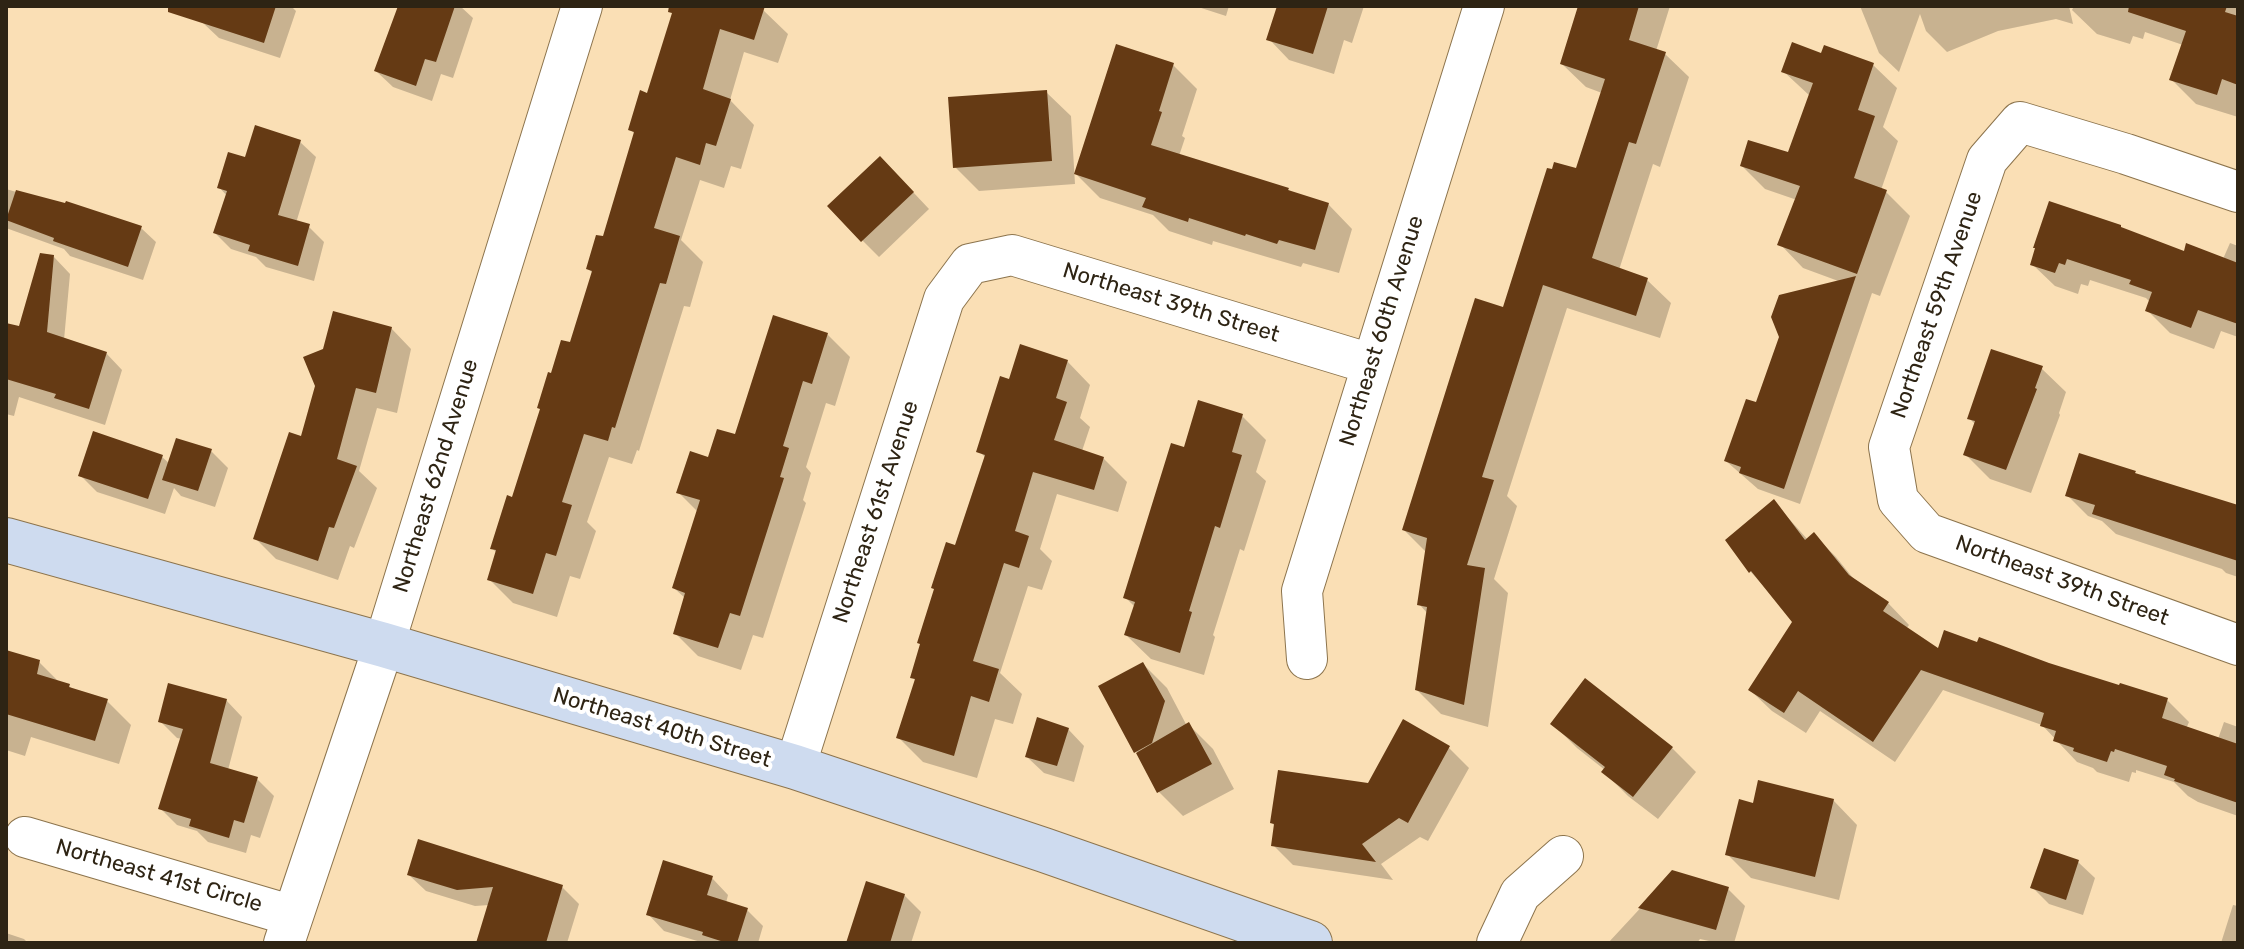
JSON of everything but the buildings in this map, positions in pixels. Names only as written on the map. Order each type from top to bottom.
[{"type":"street","name":"Northeast 62nd Avenue","points":[[289,929],[384,645],[582,6]]},
{"type":"street","name":"Northeast 60th Avenue","points":[[1307,659],[1302,591],[1484,6]]},
{"type":"street","name":"Northeast 59th Avenue","points":[[1898,500],[1889,447],[1987,160],[2020,122],[2238,192]]},
{"type":"street","name":"Northeast 39th Street","points":[[970,264],[1012,255],[1371,364]]},
{"type":"street","name":"Northeast 61st Avenue","points":[[795,767],[944,299],[970,264]]},
{"type":"street","name":"Northeast 39th Street","points":[[1898,500],[1927,533],[2238,645]]},
{"type":"street","name":"Northeast 40th Street","points":[[6,540],[384,645],[795,767],[1310,943]]},
{"type":"street","name":"Northeast 41st Circle","points":[[25,837],[289,929]]},
{"type":"street","points":[[1497,943],[1520,894],[1563,856]]}]
